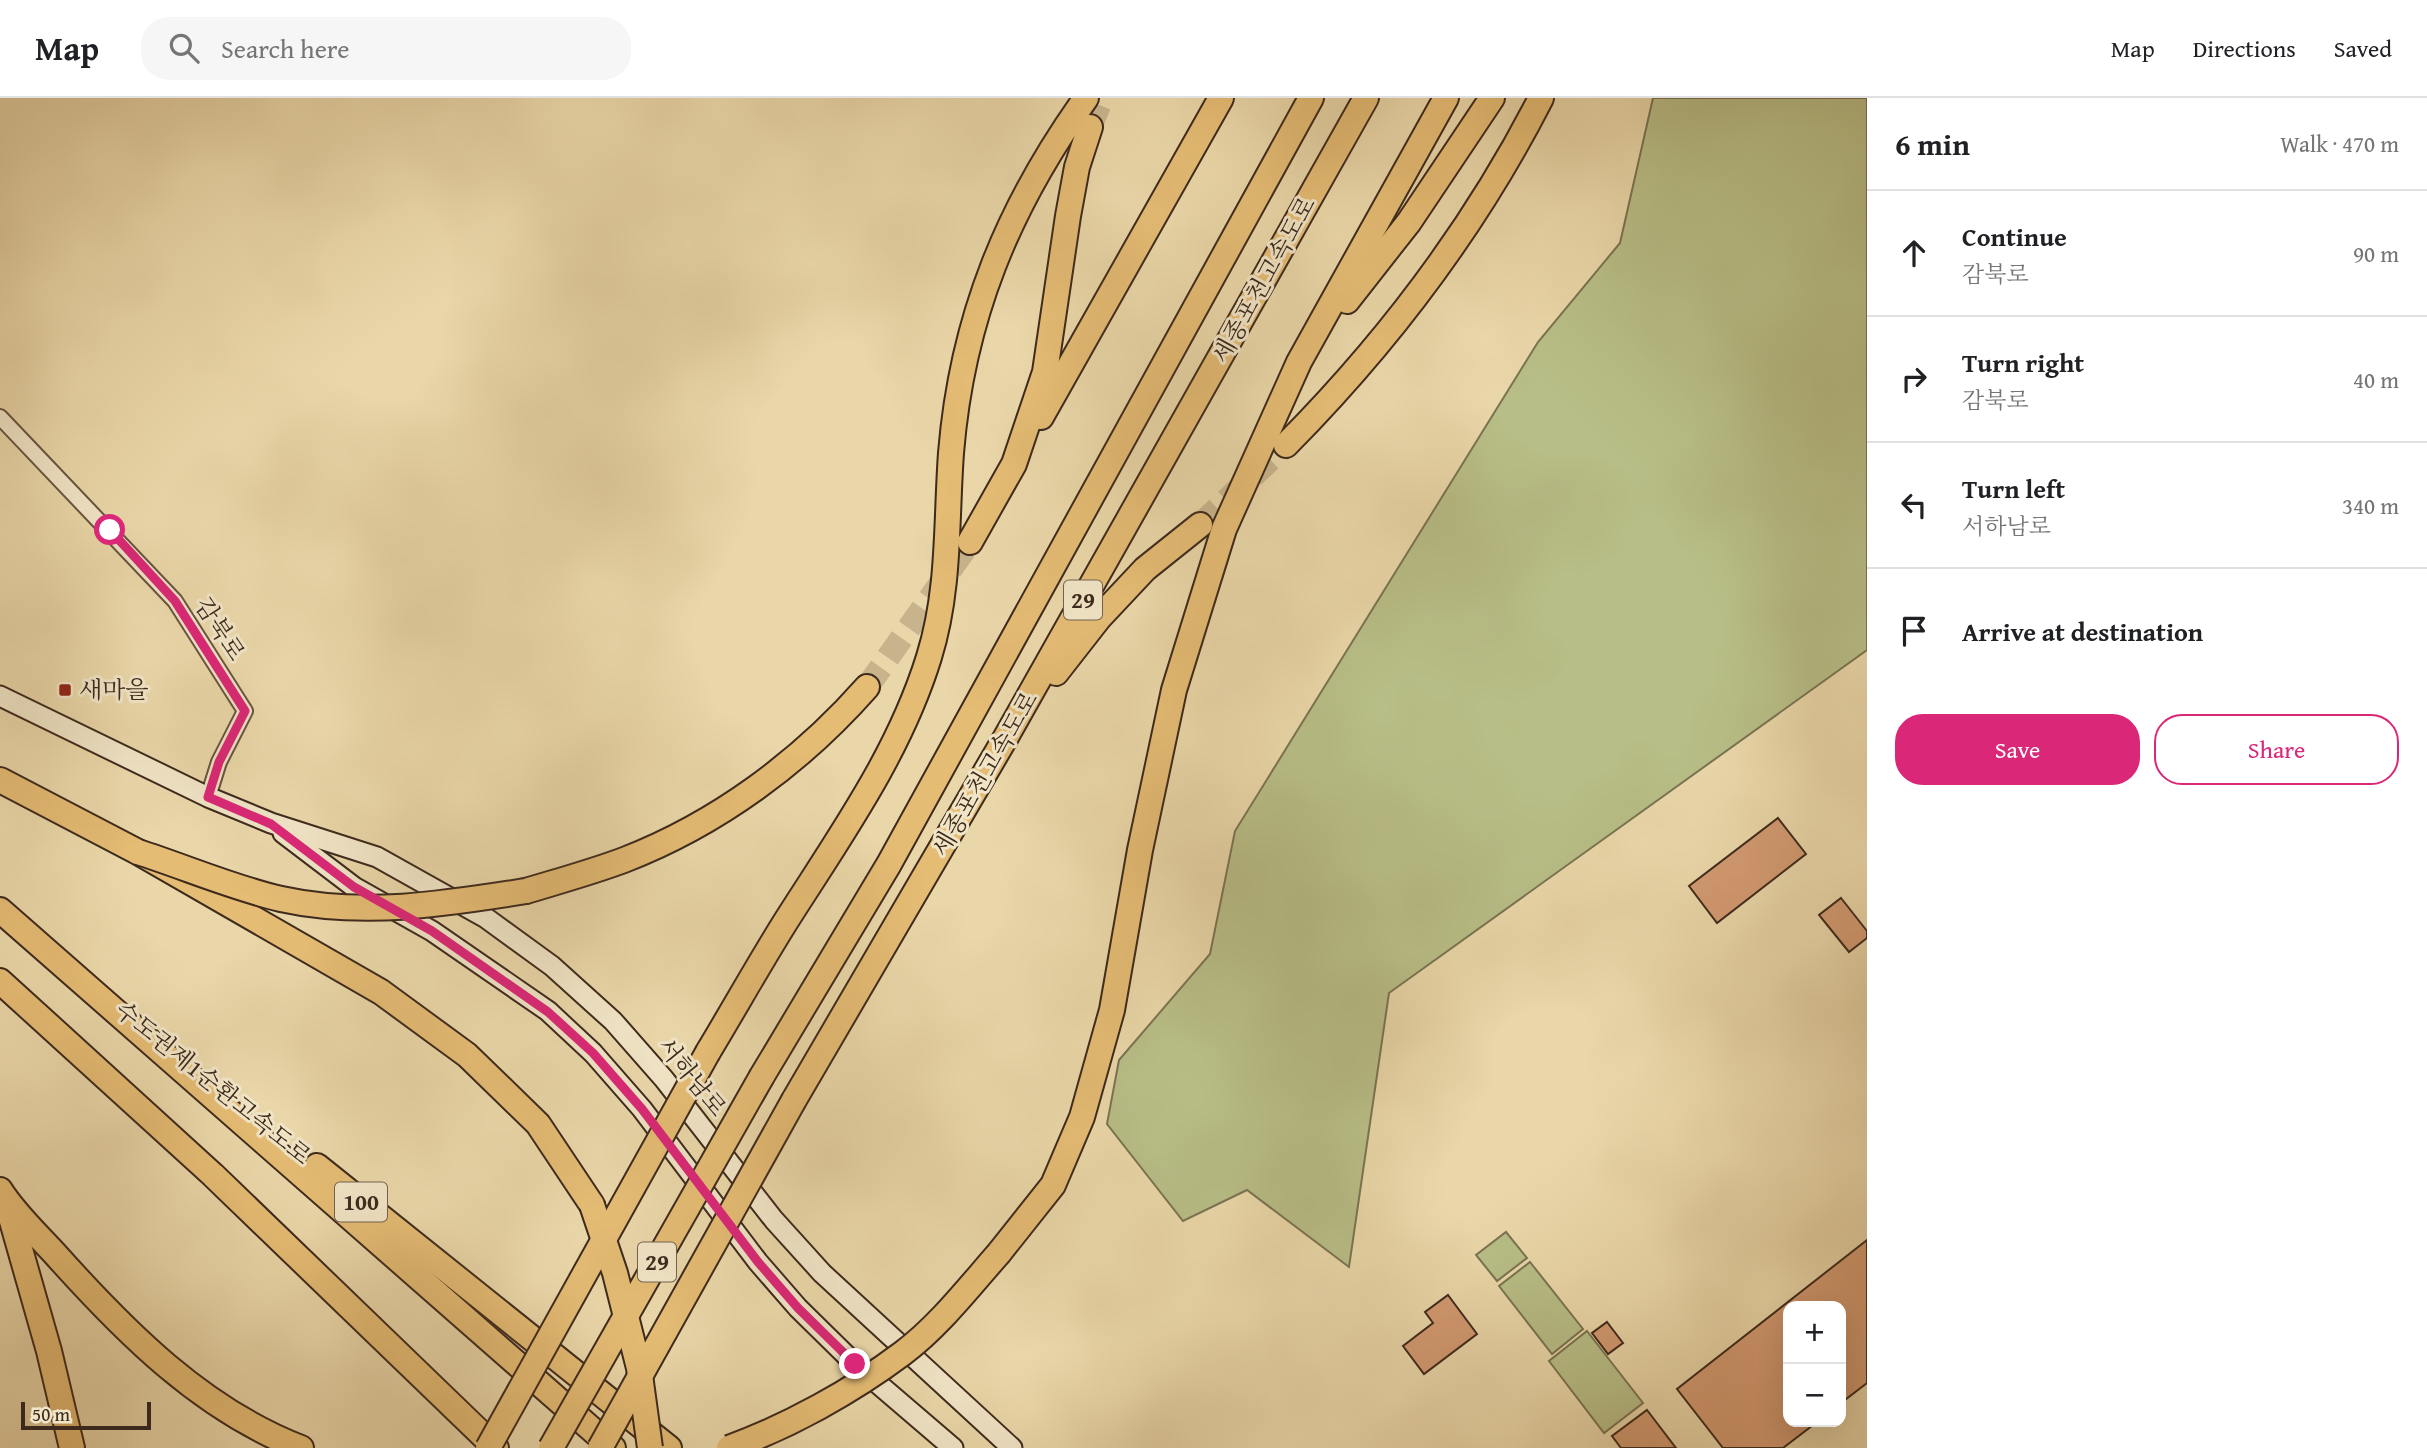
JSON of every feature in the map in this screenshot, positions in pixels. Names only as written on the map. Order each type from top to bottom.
[{"type":"highway","points":[[488,1448],[708,1052],[780,930],[881,772],[912,706],[940,617],[947,570],[951,450],[976,311],[1013,215],[1053,145],[1086,98]]},
{"type":"highway","points":[[970,542],[1222,98]]},
{"type":"highway","name":"세종포천고속도로","points":[[551,1448],[762,1076],[896,852],[1311,98]]},
{"type":"highway","name":"세종포천고속도로","points":[[600,1448],[794,1100],[1006,737],[1366,98]]},
{"type":"highway","points":[[1325,173],[1373,98]]},
{"type":"highway","points":[[729,1448],[768,1434],[903,1353],[957,1301],[1053,1185],[1082,1117],[1112,1010],[1140,850],[1174,690],[1224,528],[1299,362],[1446,98]]},
{"type":"highway","points":[[1299,362],[1409,222],[1492,98]]},
{"type":"highway","points":[[1286,445],[1362,365],[1412,302],[1492,186],[1541,98]]},
{"type":"highway","points":[[1014,464],[1045,372],[1068,215],[1077,167],[1090,127]]},
{"type":"highway","points":[[1006,737],[1099,618],[1145,569],[1200,525]]},
{"type":"highway","points":[[138,852],[280,898],[335,906],[396,909],[526,891],[625,859],[715,815],[782,769],[837,721],[867,687]]},
{"type":"highway","points":[[0,780],[138,852],[381,992],[467,1055],[538,1124],[592,1205],[615,1273],[639,1368],[650,1448]]},
{"type":"highway","name":"수도권제1순환고속도로","points":[[0,910],[613,1448]]},
{"type":"highway","name":"수도권제1순환고속도로","points":[[53,955],[668,1448]]},
{"type":"highway","points":[[0,981],[213,1175],[496,1448]]},
{"type":"highway","points":[[3,1195],[148,1352],[223,1408],[301,1448]]},
{"type":"highway","points":[[3,1195],[49,1351],[72,1448]]},
{"type":"main road","name":"서하남로","points":[[0,696],[208,797],[271,824],[377,858],[486,918],[552,966],[613,1021],[664,1079],[774,1220],[822,1273],[1012,1448]]},
{"type":"main road","name":"서하남로","points":[[271,824],[354,887],[454,946],[557,1020],[593,1053],[642,1109],[758,1262],[798,1308],[855,1364],[953,1448]]},
{"type":"street","name":"감북로","points":[[0,417],[175,601],[245,711],[219,762],[208,797]]},
{"type":"green space","points":[[1653,98],[1867,98],[1867,650],[1389,993],[1349,1267],[1247,1190],[1183,1221],[1107,1124],[1119,1060],[1210,954],[1235,831],[1538,342],[1620,243]]},
{"type":"green space","points":[[1506,1232],[1527,1258],[1497,1281],[1476,1255]]},
{"type":"green space","points":[[1530,1262],[1583,1329],[1552,1354],[1499,1286]]},
{"type":"green space","points":[[1587,1331],[1643,1403],[1604,1433],[1549,1361]]},
{"type":"building","points":[[1778,818],[1806,854],[1717,923],[1689,886]]},
{"type":"building","points":[[1841,898],[1867,931],[1867,938],[1849,952],[1819,915]]},
{"type":"building","points":[[1867,1240],[1867,1383],[1846,1399],[1846,1301],[1789,1301]]},
{"type":"building","points":[[1448,1295],[1477,1334],[1424,1374],[1403,1346],[1433,1323],[1425,1312]]},
{"type":"building","points":[[1783,1306],[1783,1427],[1810,1427],[1783,1448],[1723,1448],[1677,1389]]},
{"type":"building","points":[[1607,1322],[1623,1343],[1608,1354],[1592,1333]]},
{"type":"building","points":[[1647,1410],[1676,1448],[1621,1448],[1612,1436]]},
{"type":"tunnel","points":[[1090,127],[1102,98]]},
{"type":"tunnel","points":[[1200,525],[1286,445]]},
{"type":"tunnel","points":[[867,687],[970,542]]},
{"type":"place","name":"새마을","points":[[65,690]]},
{"type":"route","points":[[110,530],[175,601],[245,711],[219,762],[208,797],[271,824],[354,887],[432,931],[548,1012],[593,1053],[642,1109],[758,1262],[798,1308],[855,1364]]}]
